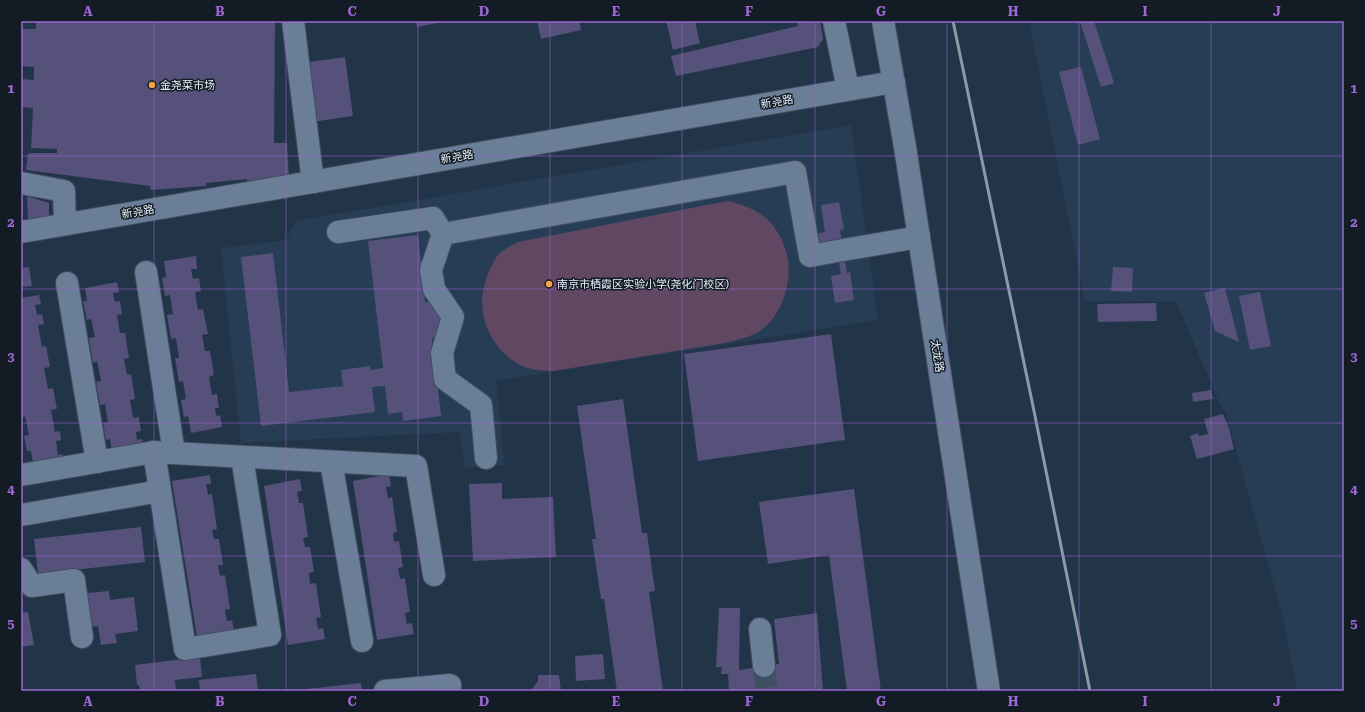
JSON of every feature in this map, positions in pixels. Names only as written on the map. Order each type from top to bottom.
[{"type":"street","points":[[293,21],[313,182]]},
{"type":"street","points":[[834,21],[848,89]]},
{"type":"street","name":"太龙路","points":[[883,21],[919,237],[989,691]]},
{"type":"street","name":"新尧路","points":[[21,232],[894,82]]},
{"type":"street","points":[[443,234],[795,172],[810,256],[919,237]]},
{"type":"street","points":[[21,183],[64,191],[65,224]]},
{"type":"street","points":[[338,232],[433,218],[443,234]]},
{"type":"street","points":[[443,234],[431,270],[434,289],[453,317],[442,353],[445,379],[480,405],[486,458]]},
{"type":"street","points":[[146,272],[164,453],[160,491],[185,649],[270,635],[242,457]]},
{"type":"street","points":[[67,283],[97,462]]},
{"type":"street","points":[[21,476],[97,462],[164,453],[416,466],[434,575]]},
{"type":"street","points":[[331,462],[362,641]]},
{"type":"street","points":[[21,515],[160,491]]},
{"type":"street","points":[[21,570],[32,586],[74,580],[82,637]]},
{"type":"street","points":[[760,629],[764,666]]},
{"type":"street","points":[[384,691],[450,685],[450,691]]},
{"type":"shaded area","points":[[1029,21],[1344,21],[1344,691],[1297,691],[1283,618],[1226,413],[1218,400],[1176,301],[1085,301]]},
{"type":"shaded area","name":"南京市栖霞区实验小学(尧化门校区)","points":[[851,125],[878,320],[496,381],[505,465],[465,468],[459,432],[241,443],[221,248],[286,240],[296,221]]},
{"type":"shaded area","points":[[727,201],[748,207],[764,217],[777,231],[786,251],[789,273],[784,296],[774,317],[758,332],[741,339],[721,344],[553,371],[533,369],[520,365],[507,356],[492,338],[487,329],[482,308],[484,287],[487,276],[496,257],[518,242]]},
{"type":"building","name":"金尧菜市场","points":[[36,21],[275,21],[274,143],[287,143],[289,179],[248,183],[247,179],[206,183],[206,186],[151,190],[150,186],[26,170],[28,154],[57,153],[57,149],[31,148],[33,108],[21,107],[21,79],[34,80],[34,67],[21,66],[21,29],[36,29]]},
{"type":"building","points":[[416,21],[441,21],[442,22],[417,27]]},
{"type":"building","points":[[537,21],[579,21],[581,30],[541,39]]},
{"type":"building","points":[[666,21],[695,21],[700,43],[673,50]]},
{"type":"building","points":[[797,21],[820,21],[823,39],[818,47],[676,76],[671,56],[798,26]]},
{"type":"building","points":[[1080,21],[1094,21],[1114,83],[1101,87]]},
{"type":"building","points":[[345,57],[353,116],[312,122],[302,63]]},
{"type":"building","points":[[1081,67],[1100,139],[1078,145],[1059,72]]},
{"type":"building","points":[[27,196],[49,203],[49,217],[28,219]]},
{"type":"building","points":[[839,202],[844,229],[840,230],[847,273],[850,272],[854,300],[835,303],[831,276],[841,274],[835,240],[817,243],[815,234],[825,232],[821,205]]},
{"type":"building","points":[[418,235],[425,302],[439,300],[443,336],[432,338],[441,416],[403,421],[402,412],[388,414],[385,386],[372,387],[375,412],[261,426],[241,257],[273,253],[289,392],[343,386],[341,370],[370,366],[370,370],[383,368],[368,241]]},
{"type":"building","points":[[196,256],[197,269],[191,269],[193,279],[199,278],[201,291],[195,292],[198,310],[203,309],[208,334],[202,335],[205,351],[210,351],[214,375],[209,377],[212,395],[217,394],[219,408],[215,408],[216,416],[220,415],[222,427],[191,433],[188,416],[184,417],[181,400],[186,399],[183,381],[179,382],[175,358],[179,358],[176,338],[171,339],[167,315],[173,314],[170,295],[165,296],[162,278],[166,277],[164,261]]},
{"type":"building","points":[[29,267],[32,286],[21,287],[21,268]]},
{"type":"building","points":[[1113,267],[1133,268],[1132,292],[1111,291]]},
{"type":"building","points":[[117,282],[119,292],[113,293],[115,302],[120,301],[122,314],[117,315],[120,333],[125,333],[129,358],[124,359],[127,375],[131,374],[135,399],[130,400],[133,418],[139,417],[141,431],[136,432],[137,440],[142,439],[144,451],[113,456],[110,439],[106,440],[103,423],[108,422],[105,404],[100,405],[96,382],[101,381],[97,361],[93,363],[89,338],[95,337],[91,319],[87,320],[83,301],[87,301],[85,288]]},
{"type":"building","points":[[1225,288],[1239,342],[1215,331],[1204,293]]},
{"type":"building","points":[[1260,292],[1271,346],[1250,350],[1239,296]]},
{"type":"building","points":[[39,295],[41,304],[35,305],[37,315],[42,314],[44,324],[38,325],[42,347],[46,346],[50,367],[44,368],[48,389],[53,388],[57,409],[51,410],[55,432],[60,431],[61,440],[56,441],[58,455],[62,454],[64,463],[34,468],[31,451],[27,451],[24,436],[29,435],[25,416],[22,417],[21,412],[21,298]]},
{"type":"building","points":[[1156,303],[1157,321],[1098,322],[1097,304]]},
{"type":"building","points":[[831,334],[845,440],[698,461],[684,354]]},
{"type":"building","points":[[1211,390],[1213,399],[1193,402],[1192,393]]},
{"type":"building","points":[[623,399],[642,533],[647,533],[655,591],[649,592],[663,691],[617,691],[604,599],[601,599],[592,539],[596,539],[577,406]]},
{"type":"building","points":[[1223,414],[1229,428],[1234,449],[1197,459],[1190,436],[1198,433],[1199,436],[1208,434],[1204,419]]},
{"type":"building","points":[[389,474],[391,486],[386,487],[388,498],[392,497],[397,532],[393,533],[394,542],[399,541],[403,567],[398,568],[400,579],[405,578],[410,612],[405,613],[407,624],[412,623],[414,634],[377,640],[353,481]]},
{"type":"building","points":[[210,475],[211,484],[206,484],[208,495],[212,494],[217,529],[212,530],[214,539],[219,539],[223,565],[218,565],[220,576],[225,575],[230,609],[225,610],[227,621],[232,620],[234,631],[197,637],[172,481]]},
{"type":"building","points":[[300,479],[302,491],[297,492],[299,503],[303,503],[308,537],[303,538],[305,547],[310,547],[314,572],[309,573],[310,584],[316,583],[321,617],[316,618],[318,629],[323,628],[325,639],[288,645],[264,486]]},
{"type":"building","points":[[502,483],[502,499],[553,497],[556,557],[473,561],[469,484]]},
{"type":"building","points":[[854,489],[881,691],[847,691],[829,555],[768,564],[759,502]]},
{"type":"building","points":[[141,527],[145,562],[38,574],[34,539]]},
{"type":"building","points":[[109,591],[110,600],[134,597],[138,631],[115,634],[117,643],[101,645],[98,626],[91,627],[87,593]]},
{"type":"building","points":[[719,608],[740,608],[739,670],[779,664],[774,619],[817,613],[823,691],[729,691],[728,674],[721,674],[722,667],[716,667]]},
{"type":"building","points":[[28,612],[34,645],[21,647],[21,613]]},
{"type":"building","points":[[603,654],[605,679],[576,681],[575,656]]},
{"type":"building","points":[[200,657],[202,677],[175,680],[176,690],[140,691],[139,685],[137,685],[135,665]]},
{"type":"building","points":[[256,674],[258,691],[200,691],[199,680]]},
{"type":"building","points":[[538,675],[559,675],[561,691],[531,691],[538,681]]},
{"type":"building","points":[[361,683],[362,691],[298,691],[298,690]]},
{"type":"tunnel","points":[[764,666],[767,691]]},
{"type":"railway","points":[[953,21],[1034,411],[1090,691]]},
{"type":"place","name":"金尧菜市场","points":[[152,85]]},
{"type":"place","name":"南京市栖霞区实验小学(尧化门校区)","points":[[549,284]]}]
